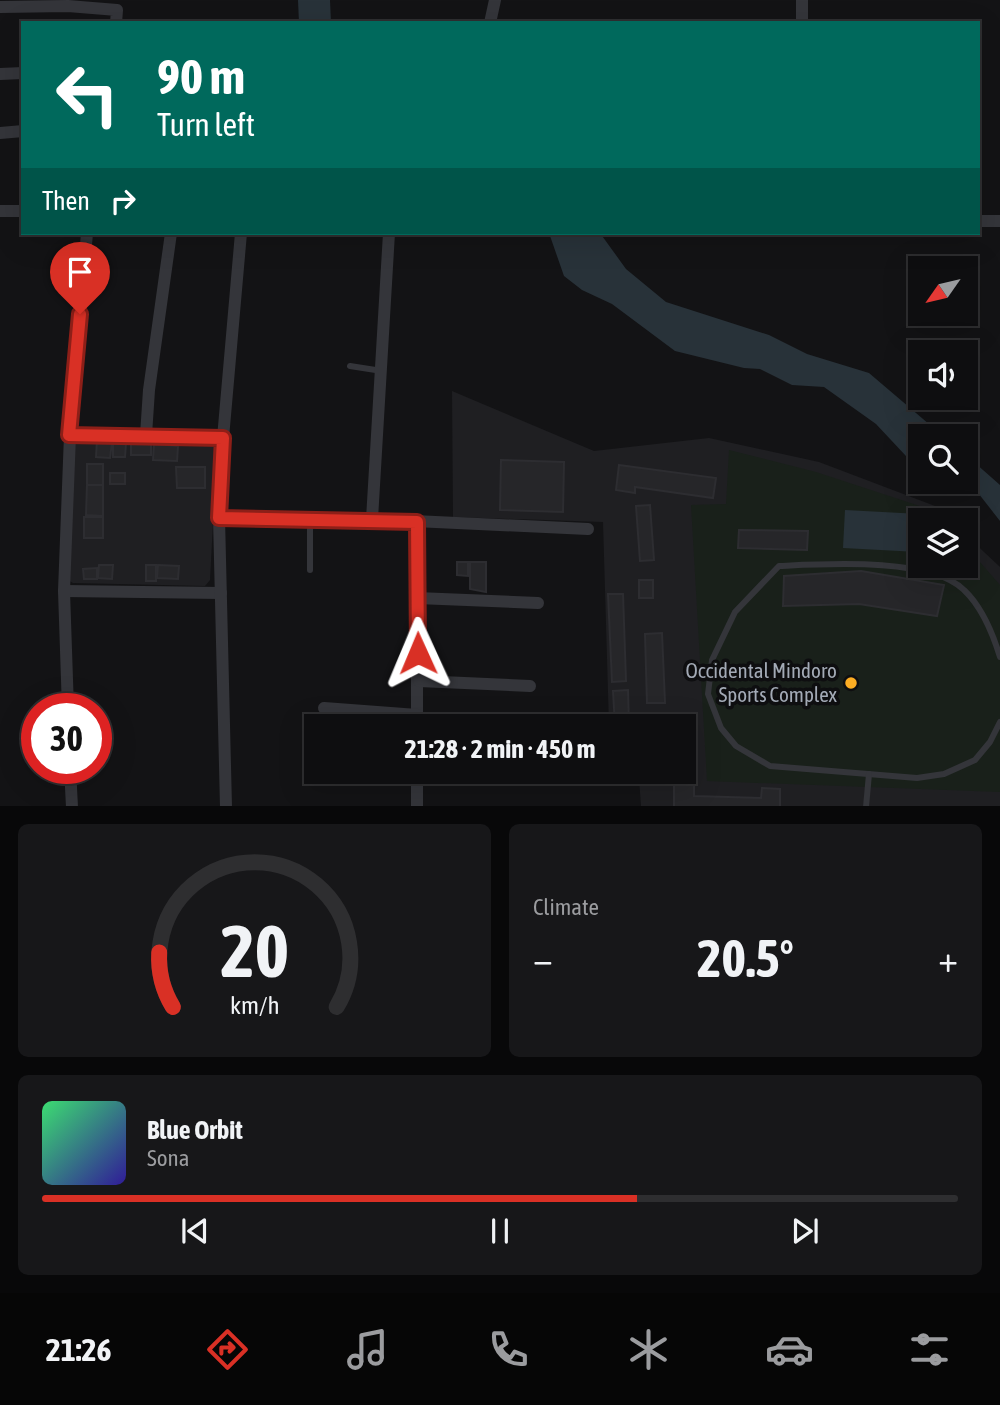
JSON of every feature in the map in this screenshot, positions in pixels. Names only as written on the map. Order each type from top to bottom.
[{"type":"street","points":[[490,21],[495,0]]},
{"type":"street","points":[[802,0],[802,21]]},
{"type":"street","points":[[0,7],[68,6],[117,10],[116,21]]},
{"type":"street","points":[[0,74],[21,73]]},
{"type":"street","points":[[0,133],[21,131]]},
{"type":"street","points":[[0,211],[21,211]]},
{"type":"street","points":[[980,221],[1000,221]]},
{"type":"street","points":[[67,693],[64,591],[69,435],[87,235]]},
{"type":"street","points":[[146,435],[149,390],[171,235]]},
{"type":"street","points":[[226,806],[219,518],[223,438],[241,235]]},
{"type":"street","points":[[372,519],[388,235]]},
{"type":"street","points":[[69,435],[223,438]]},
{"type":"street","points":[[219,518],[310,517],[588,529]]},
{"type":"street","points":[[417,522],[417,714]]},
{"type":"street","points":[[64,591],[222,593]]},
{"type":"street","points":[[417,598],[538,603]]},
{"type":"street","points":[[419,681],[530,686]]},
{"type":"street","points":[[324,708],[367,714]]},
{"type":"street","points":[[71,784],[72,806]]},
{"type":"street","points":[[417,784],[417,806]]},
{"type":"lane","points":[[350,366],[382,371]]},
{"type":"lane","points":[[310,517],[310,570]]},
{"type":"lane","points":[[1000,657],[980,611],[965,590],[944,576],[855,562],[779,566],[735,612],[712,660],[708,694],[718,721],[736,746],[770,766],[917,778],[944,774],[975,760],[990,742],[1000,722]]},
{"type":"lane","points":[[866,806],[869,774]]},
{"type":"shaded area","points":[[298,0],[330,0],[331,21],[299,21]]},
{"type":"shaded area","points":[[550,235],[601,235],[626,269],[666,302],[769,335],[807,354],[869,373],[908,406],[908,410],[912,410],[929,424],[908,424],[908,458],[876,424],[824,387],[792,385],[760,369],[744,368],[675,351],[612,304],[582,290],[564,276]]},
{"type":"shaded area","name":"Occidental Mindoro Sports Complex","points":[[452,391],[594,451],[709,438],[819,462],[935,506],[937,508],[908,508],[908,578],[978,578],[978,546],[1000,567],[1000,806],[641,806],[639,784],[696,784],[696,714],[609,714],[603,522],[453,517]]},
{"type":"shaded area","points":[[73,441],[214,442],[217,447],[210,580],[205,586],[73,583],[68,580]]},
{"type":"shaded area","name":"Occidental Mindoro Sports Complex","points":[[729,450],[816,472],[926,508],[908,508],[908,578],[978,578],[978,560],[1000,585],[1000,792],[707,781],[691,505],[726,504]]},
{"type":"shaded area","points":[[978,466],[1000,485],[1000,521],[978,493]]},
{"type":"shaded area","points":[[845,510],[908,513],[908,551],[843,548]]},
{"type":"building","points":[[97,440],[112,442],[110,458],[96,457]]},
{"type":"building","points":[[113,442],[126,443],[125,457],[113,457]]},
{"type":"building","points":[[131,443],[151,443],[151,455],[131,455]]},
{"type":"building","points":[[154,444],[178,446],[177,461],[153,460]]},
{"type":"building","points":[[501,460],[564,462],[563,512],[500,510]]},
{"type":"building","points":[[87,464],[103,464],[103,485],[87,485]]},
{"type":"building","points":[[619,465],[716,478],[713,498],[635,487],[635,493],[616,490]]},
{"type":"building","points":[[176,467],[205,467],[205,488],[177,488]]},
{"type":"building","points":[[110,473],[125,473],[125,484],[110,484]]},
{"type":"building","points":[[87,485],[103,485],[103,516],[86,515]]},
{"type":"building","points":[[650,505],[654,560],[640,561],[636,506]]},
{"type":"building","points":[[84,517],[103,517],[103,538],[84,538]]},
{"type":"building","points":[[739,530],[808,531],[807,550],[738,548]]},
{"type":"building","points":[[457,562],[468,562],[468,576],[457,575]]},
{"type":"building","points":[[470,562],[486,562],[486,592],[470,589]]},
{"type":"building","points":[[99,565],[113,565],[112,579],[98,578]]},
{"type":"building","points":[[146,565],[156,565],[156,581],[146,581]]},
{"type":"building","points":[[158,565],[179,566],[178,579],[157,578]]},
{"type":"building","points":[[97,568],[97,579],[84,579],[83,569]]},
{"type":"building","points":[[861,571],[944,585],[937,616],[859,604],[783,606],[784,576]]},
{"type":"building","points":[[639,580],[653,580],[653,598],[639,598]]},
{"type":"building","points":[[608,594],[623,594],[626,681],[612,682]]},
{"type":"building","points":[[662,633],[665,703],[647,703],[645,634]]},
{"type":"building","points":[[628,690],[629,714],[614,714],[613,691]]},
{"type":"building","points":[[674,784],[694,784],[694,796],[761,798],[762,788],[780,789],[780,806],[674,806]]},
{"type":"place","name":"Occidental Mindoro Sports Complex","points":[[851,683]]},
{"type":"route","points":[[80,314],[69,435],[223,438],[219,518],[331,518],[417,522],[418,653]]}]
